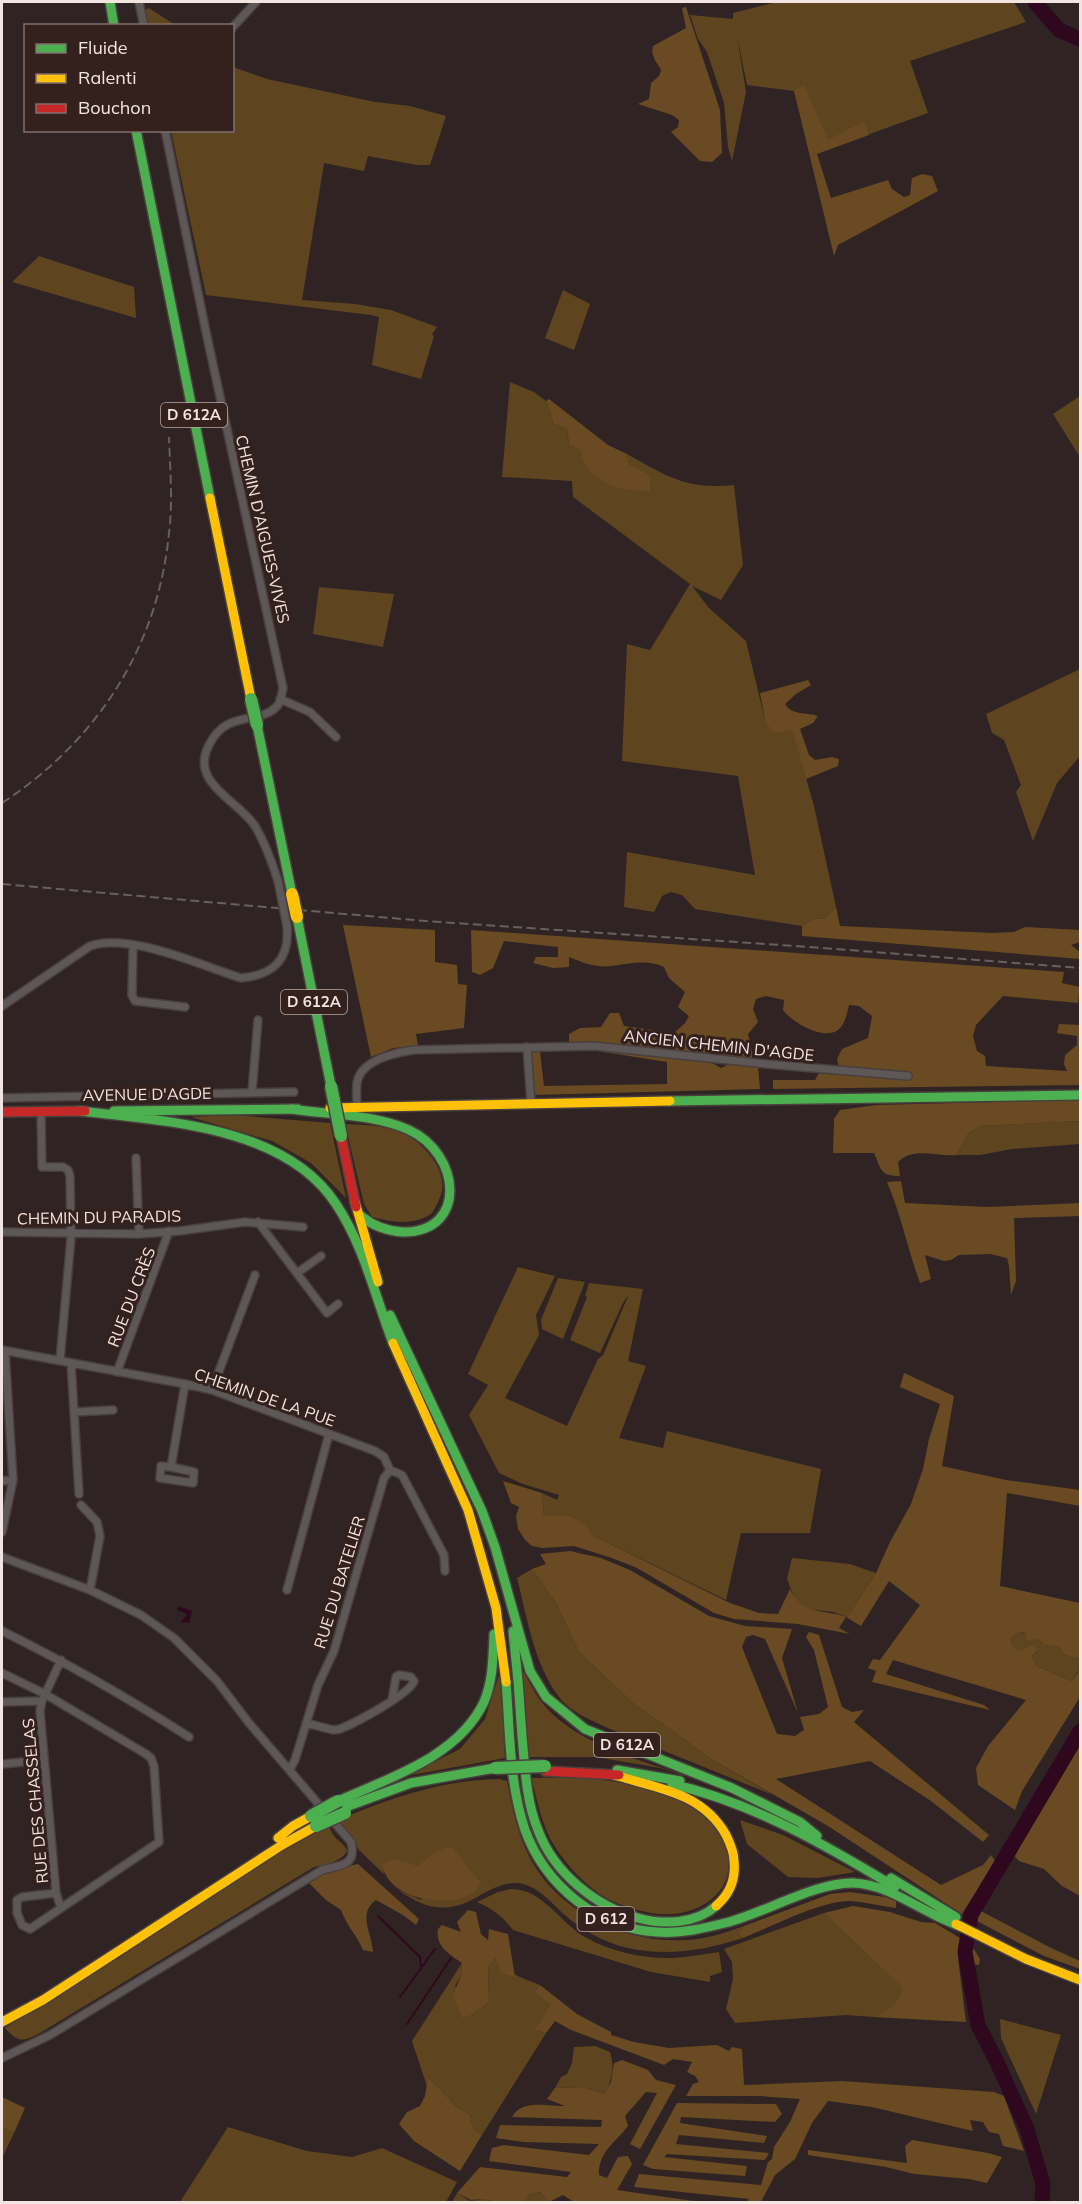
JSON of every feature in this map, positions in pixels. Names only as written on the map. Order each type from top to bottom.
[{"type":"main road","points":[[110,2],[114,24]]},
{"type":"main road","name":"D 612A","points":[[136,132],[292,894],[292,921],[331,1086],[373,1288],[395,1348],[443,1450],[469,1512],[492,1594]]},
{"type":"main road","points":[[292,1109],[1080,1095]]},
{"type":"main road","points":[[292,1109],[358,1117],[400,1127],[422,1137],[441,1156],[451,1181],[448,1203],[436,1222],[417,1230],[396,1232],[378,1228],[361,1216]]},
{"type":"main road","name":"AVENUE D'AGDE","points":[[2,1112],[292,1109]]},
{"type":"main road","points":[[80,1111],[180,1125],[228,1136],[285,1155],[306,1170],[327,1190],[342,1212],[373,1288]]},
{"type":"main road","name":"D 612A","points":[[355,1202],[361,1216],[377,1280],[388,1309],[482,1511],[495,1547],[530,1671],[546,1697],[585,1729],[732,1788],[800,1822],[817,1836]]},
{"type":"main road","name":"D 612A","points":[[507,1588],[515,1646],[526,1785],[532,1813],[547,1850],[557,1865],[577,1886],[615,1910],[635,1917],[675,1922],[694,1919],[712,1911],[733,1885],[736,1873],[735,1857],[725,1832],[708,1812],[685,1796],[614,1775]]},
{"type":"main road","name":"D 612","points":[[2,2016],[41,1995],[278,1838],[342,1807],[453,1743],[467,1729],[482,1707],[492,1676],[495,1644],[492,1594]]},
{"type":"main road","name":"D 612","points":[[492,1594],[500,1623],[514,1788],[520,1816],[535,1854],[549,1874],[579,1903],[612,1922],[632,1929],[679,1934],[715,1928],[827,1886],[853,1883],[880,1887],[1080,1980]]},
{"type":"main road","name":"D 612","points":[[342,1807],[411,1784],[495,1772],[545,1769],[614,1770],[680,1781],[721,1794],[784,1819],[817,1836],[953,1921]]},
{"type":"main road","name":"D 612","points":[[545,1769],[614,1775],[680,1786],[720,1798],[782,1824],[861,1866],[953,1921]]},
{"type":"main road","name":"D 612","points":[[2,2022],[43,2000],[282,1845],[314,1821]]},
{"type":"street","points":[[139,2],[144,24]]},
{"type":"street","points":[[234,26],[256,2]]},
{"type":"street","name":"CHEMIN D'AIGUES-VIVES","points":[[165,132],[206,332],[280,668],[284,688],[280,699]]},
{"type":"street","points":[[2,1006],[90,946],[100,942],[155,949],[242,978],[256,977],[277,964],[285,952],[292,921],[268,853],[254,824],[216,789],[206,772],[205,755],[219,730],[229,723],[269,713],[279,704],[280,699],[310,712],[336,737]]},
{"type":"street","points":[[133,946],[132,995],[135,1001],[185,1007]]},
{"type":"street","points":[[252,1092],[258,1020]]},
{"type":"street","name":"ANCIEN CHEMIN D'AGDE","points":[[357,1108],[357,1081],[363,1069],[394,1053],[412,1050],[594,1046],[908,1077]]},
{"type":"street","points":[[527,1047],[531,1103]]},
{"type":"street","points":[[2,1098],[294,1092]]},
{"type":"street","points":[[41,1112],[42,1167],[63,1167],[68,1170],[71,1232],[60,1360]]},
{"type":"street","points":[[136,1158],[139,1234]]},
{"type":"street","name":"CHEMIN DU PARADIS","points":[[2,1232],[139,1234],[245,1222],[303,1227]]},
{"type":"street","points":[[258,1222],[327,1313],[338,1304]]},
{"type":"street","name":"RUE DU CRÈS","points":[[117,1372],[170,1231]]},
{"type":"street","points":[[297,1274],[321,1256]]},
{"type":"street","points":[[212,1390],[255,1275]]},
{"type":"street","points":[[2,1532],[13,1480],[5,1409],[3,1350]]},
{"type":"street","name":"CHEMIN DE LA PUE","points":[[3,1350],[212,1390],[375,1451],[384,1457],[390,1470],[402,1475],[444,1555],[445,1571]]},
{"type":"street","points":[[71,1363],[79,1494]]},
{"type":"street","points":[[171,1467],[185,1384]]},
{"type":"street","points":[[74,1412],[114,1410]]},
{"type":"street","points":[[287,1590],[330,1434]]},
{"type":"street","points":[[161,1466],[171,1467],[194,1472],[193,1484],[160,1478],[161,1466]]},
{"type":"street","name":"RUE DU BATELIER","points":[[290,1769],[295,1760],[318,1685],[334,1651],[384,1478],[390,1470]]},
{"type":"street","points":[[2,1481],[13,1480]]},
{"type":"street","points":[[81,1505],[97,1522],[100,1536],[90,1590]]},
{"type":"street","points":[[2,1557],[90,1590],[141,1615],[186,1647],[351,1842],[354,1852],[351,1860],[322,1870],[50,2035],[2,2058]]},
{"type":"street","points":[[2,1631],[61,1660],[123,1695],[189,1737]]},
{"type":"street","name":"RUE DES CHASSELAS","points":[[61,1660],[43,1697],[40,1711],[56,1893],[61,1908]]},
{"type":"street","points":[[2,1673],[151,1758],[153,1766],[160,1838],[156,1845],[30,1929],[25,1928],[19,1918],[17,1900],[22,1897],[56,1893]]},
{"type":"street","points":[[2,1702],[43,1697]]},
{"type":"street","points":[[306,1724],[333,1730],[340,1729],[392,1700]]},
{"type":"street","points":[[2,1764],[44,1760]]},
{"type":"shaded area","points":[[777,2],[1014,2],[1026,22],[910,61],[928,113],[817,153],[794,91],[747,85],[737,36],[746,92],[732,161],[728,147],[724,103],[707,52],[698,39],[690,15],[733,19],[733,13]]},
{"type":"shaded area","points":[[686,7],[720,110],[722,153],[712,162],[700,161],[671,132],[678,127],[679,120],[672,115],[638,104],[649,99],[651,83],[659,76],[661,70],[653,56],[653,46],[686,28],[682,8]]},
{"type":"shaded area","points":[[149,8],[173,24],[148,24],[145,10]]},
{"type":"shaded area","points":[[234,67],[267,79],[375,102],[410,106],[446,116],[430,165],[417,165],[368,156],[364,171],[324,163],[302,300],[355,304],[391,310],[437,327],[432,334],[434,336],[421,379],[372,365],[379,317],[206,295],[171,132],[234,132]]},
{"type":"shaded area","points":[[804,85],[828,140],[864,121],[869,135],[817,154],[831,198],[888,180],[892,189],[904,197],[910,195],[912,178],[922,174],[932,176],[938,191],[838,245],[834,256],[794,91]]},
{"type":"shaded area","points":[[39,256],[134,287],[136,318],[12,282]]},
{"type":"shaded area","points":[[563,290],[590,304],[574,350],[545,338]]},
{"type":"shaded area","points":[[510,382],[534,392],[546,401],[554,424],[567,429],[569,444],[649,475],[629,464],[627,454],[678,480],[703,485],[734,485],[743,565],[721,600],[692,586],[709,608],[746,641],[765,720],[792,729],[814,806],[836,907],[825,918],[813,919],[802,926],[695,909],[682,895],[671,892],[662,896],[654,912],[624,907],[627,852],[755,875],[738,776],[622,761],[627,644],[650,650],[690,584],[573,497],[572,481],[502,477]]},
{"type":"shaded area","points":[[1080,396],[1080,457],[1053,414]]},
{"type":"shaded area","points":[[549,399],[608,445],[627,454],[629,464],[650,475],[650,491],[617,487],[606,483],[589,470],[583,461],[581,450],[569,444],[567,429],[554,424],[546,401]]},
{"type":"shaded area","points":[[319,587],[394,594],[383,647],[313,634]]},
{"type":"shaded area","points":[[1080,669],[1080,756],[1057,783],[1033,841],[1016,792],[1021,785],[1004,740],[992,733],[986,714]]},
{"type":"shaded area","points":[[808,680],[811,685],[785,704],[796,712],[818,716],[813,723],[800,729],[809,755],[815,760],[832,757],[839,759],[838,766],[806,779],[792,730],[773,733],[765,720],[760,693]]},
{"type":"shaded area","points":[[836,907],[840,926],[993,933],[1014,932],[1025,927],[1080,930],[1080,942],[1071,945],[1080,952],[1080,959],[802,936],[802,926],[813,919],[825,918]]},
{"type":"shaded area","points":[[343,925],[435,930],[435,962],[457,965],[458,984],[467,985],[464,1028],[416,1034],[418,1046],[393,1048],[371,1057]]},
{"type":"shaded area","points":[[471,930],[1064,972],[1062,983],[1080,987],[1078,1003],[1003,996],[976,1025],[973,1036],[977,1051],[985,1056],[986,1066],[1067,1071],[1064,1064],[1065,1055],[1077,1045],[1077,1036],[1057,1033],[1059,1024],[1080,1025],[1080,1085],[773,1089],[773,1080],[815,1080],[819,1073],[841,1075],[837,1059],[842,1049],[868,1038],[872,1016],[859,1006],[849,1005],[845,1019],[838,1030],[832,1033],[816,1032],[800,1025],[787,1015],[783,1010],[784,1000],[766,996],[756,999],[753,1009],[758,1022],[748,1034],[752,1059],[569,1043],[569,1034],[580,1028],[601,1027],[610,1013],[619,1013],[624,1026],[674,1033],[689,1016],[678,1007],[685,992],[669,978],[664,967],[651,963],[601,966],[569,957],[569,967],[553,968],[533,963],[536,957],[558,957],[558,947],[504,941],[493,968],[480,975],[472,972]]},
{"type":"shaded area","points":[[530,1050],[540,1051],[544,1086],[667,1084],[667,1062],[591,1050],[653,1053],[712,1063],[721,1068],[732,1063],[758,1066],[760,1089],[533,1095]]},
{"type":"shaded area","points":[[1080,1100],[1080,1121],[980,1126],[968,1134],[957,1155],[918,1153],[904,1157],[898,1162],[900,1176],[885,1173],[874,1153],[833,1153],[834,1119],[840,1110],[876,1105]]},
{"type":"shaded area","points":[[234,1115],[330,1123],[346,1198],[311,1163],[272,1141],[191,1117]]},
{"type":"shaded area","points":[[1080,1121],[1080,1144],[1012,1149],[980,1155],[957,1155],[968,1134],[980,1126]]},
{"type":"shaded area","points":[[345,1124],[391,1129],[405,1134],[422,1146],[440,1172],[442,1182],[442,1192],[431,1214],[409,1222],[372,1217],[364,1204]]},
{"type":"shaded area","points":[[901,1181],[905,1203],[988,1207],[1080,1203],[1080,1216],[1014,1218],[1016,1281],[1011,1295],[1007,1258],[990,1254],[959,1255],[944,1261],[925,1255],[931,1279],[920,1283],[887,1182]]},
{"type":"shaded area","points":[[518,1267],[555,1276],[536,1315],[539,1335],[505,1398],[567,1426],[598,1359],[603,1355],[629,1294],[600,1353],[570,1340],[587,1297],[585,1296],[589,1283],[643,1289],[628,1361],[646,1366],[619,1438],[663,1448],[667,1431],[821,1469],[810,1533],[741,1533],[726,1600],[594,1536],[588,1527],[544,1516],[542,1493],[557,1500],[559,1495],[523,1484],[499,1473],[469,1415],[488,1385],[468,1374]]},
{"type":"shaded area","points":[[558,1278],[585,1282],[563,1339],[542,1329],[541,1320]]},
{"type":"shaded area","points":[[904,1373],[954,1396],[942,1466],[1006,1480],[1080,1490],[1080,1506],[1007,1493],[1000,1586],[1080,1603],[1080,1659],[1063,1654],[1060,1647],[1044,1645],[1038,1639],[1027,1641],[1025,1633],[1017,1632],[1011,1638],[1012,1645],[1018,1651],[1033,1645],[1038,1650],[1032,1656],[1036,1666],[1072,1681],[1080,1672],[1080,1697],[1022,1791],[1015,1810],[978,1785],[976,1768],[988,1746],[1026,1700],[893,1660],[886,1674],[984,1705],[990,1710],[872,1682],[876,1671],[868,1668],[873,1659],[880,1660],[920,1605],[889,1581],[861,1626],[846,1617],[839,1628],[850,1634],[798,1624],[734,1619],[714,1613],[637,1568],[612,1558],[574,1546],[542,1548],[532,1546],[518,1529],[516,1516],[519,1507],[511,1503],[503,1481],[542,1493],[544,1516],[571,1516],[588,1527],[594,1536],[730,1603],[759,1613],[778,1614],[790,1589],[800,1603],[807,1607],[847,1617],[876,1573],[911,1504],[940,1404],[900,1387]]},
{"type":"shaded area","points":[[570,1551],[601,1558],[630,1570],[709,1616],[745,1626],[792,1629],[782,1658],[798,1713],[765,1639],[753,1635],[746,1637],[742,1647],[777,1734],[795,1736],[804,1730],[800,1717],[819,1714],[828,1707],[814,1650],[806,1637],[809,1632],[819,1635],[842,1707],[852,1712],[864,1710],[854,1722],[989,1835],[983,1842],[931,1801],[870,1761],[776,1779],[941,1885],[983,1865],[991,1855],[995,1861],[962,1914],[828,1826],[713,1760],[633,1703],[579,1652],[556,1603],[532,1569],[546,1564],[540,1554]]},
{"type":"shaded area","points":[[792,1558],[850,1564],[876,1573],[847,1617],[833,1612],[807,1609],[795,1600],[787,1579]]},
{"type":"shaded area","points":[[532,1569],[556,1603],[579,1652],[633,1703],[713,1760],[773,1795],[610,1729],[569,1707],[559,1697],[543,1670],[528,1624],[517,1578]]},
{"type":"shaded area","points":[[178,1606],[192,1611],[189,1623],[181,1622],[187,1614],[177,1610]]},
{"type":"shaded area","points":[[1017,1631],[1038,1639],[1044,1645],[1060,1647],[1063,1654],[1080,1659],[1080,1672],[1078,1671],[1072,1681],[1036,1666],[1032,1656],[1038,1651],[1033,1646],[1018,1652],[1012,1645],[1011,1638]]},
{"type":"shaded area","points":[[522,1669],[544,1705],[559,1720],[578,1733],[598,1744],[643,1762],[708,1783],[660,1768],[596,1757],[529,1757]]},
{"type":"shaded area","points":[[500,1672],[505,1758],[406,1776],[460,1749],[485,1719]]},
{"type":"shaded area","points":[[1080,1742],[1080,1896],[1062,1886],[1044,1869],[1019,1861],[1011,1852],[1050,1783]]},
{"type":"shaded area","points":[[580,1777],[624,1783],[667,1794],[693,1807],[704,1816],[721,1837],[729,1862],[728,1874],[717,1895],[697,1908],[685,1912],[656,1914],[629,1908],[606,1898],[584,1881],[566,1862],[550,1839],[540,1813],[531,1778]]},
{"type":"shaded area","points":[[499,1779],[507,1781],[518,1829],[529,1856],[541,1876],[575,1908],[617,1930],[640,1936],[663,1940],[686,1940],[715,1935],[744,1926],[740,1934],[743,1938],[720,1945],[673,1952],[629,1948],[586,1931],[538,1891],[517,1883],[497,1887],[457,1906],[427,1905],[398,1890],[421,1900],[431,1855],[418,1867],[395,1859],[383,1864],[384,1874],[359,1850],[351,1835],[338,1820],[377,1804],[417,1792],[457,1783]]},
{"type":"shaded area","points":[[740,1820],[783,1835],[855,1872],[818,1878],[788,1877],[747,1844]]},
{"type":"shaded area","points":[[328,1824],[334,1836],[347,1851],[341,1858],[314,1867],[40,2033],[29,2038],[18,2039],[5,2028],[119,1958],[274,1851]]},
{"type":"shaded area","points":[[444,1848],[453,1848],[480,1882],[475,1892],[455,1900],[420,1898],[399,1889],[385,1874],[382,1864],[395,1859],[418,1866]]},
{"type":"shaded area","points":[[358,1864],[419,1919],[416,1925],[376,1900],[370,1905],[366,1918],[373,1952],[363,1950],[341,1910],[326,1900],[308,1882],[325,1871]]},
{"type":"shaded area","points":[[511,1889],[533,1895],[577,1932],[596,1943],[628,1954],[662,1958],[719,1952],[722,1972],[710,1976],[710,1982],[651,1972],[513,1930],[497,1913],[477,1902],[498,1892]]},
{"type":"shaded area","points":[[850,1892],[885,1897],[896,1901],[896,1908],[850,1901],[838,1902],[796,1915],[743,1938],[739,1934],[744,1926],[830,1894]]},
{"type":"shaded area","points":[[853,1906],[890,1912],[921,1922],[935,1923],[960,1938],[968,1940],[980,1959],[979,1965],[972,1964],[962,1952],[958,1958],[966,2022],[874,2017],[893,2006],[903,1988],[824,1913]]},
{"type":"shaded area","points":[[468,1910],[476,1912],[481,1934],[488,1940],[489,1929],[508,1934],[515,1977],[501,1973],[496,1958],[488,1967],[489,2002],[473,2014],[462,2018],[453,1995],[461,1976],[462,1963],[441,1945],[438,1929],[442,1925],[461,1932],[457,1922]]},
{"type":"shaded area","points":[[979,1910],[1080,1961],[1080,1969],[1044,1956],[975,1920]]},
{"type":"shaded area","points":[[824,1913],[904,1988],[899,2000],[890,2010],[874,2017],[846,2015],[735,2023],[726,2009],[733,1979],[732,1962],[724,1949]]},
{"type":"shaded area","points":[[496,1958],[510,1972],[540,1985],[534,1992],[552,2005],[534,2030],[546,2033],[482,2135],[473,2128],[470,2115],[457,2107],[429,2078],[427,2086],[412,2041],[462,1963],[461,1976],[455,1986],[473,2014],[489,2002],[488,1967]]},
{"type":"shaded area","points":[[540,1985],[577,2014],[611,2032],[611,2035],[634,2042],[669,2048],[717,2045],[729,2051],[732,2047],[742,2049],[744,2085],[842,2081],[994,2092],[1004,2096],[1024,2151],[1003,2146],[999,2134],[989,2132],[983,2122],[970,2120],[973,2131],[872,2107],[828,2101],[812,2123],[795,2159],[775,2175],[761,2202],[634,2187],[639,2174],[761,2185],[768,2162],[772,2159],[774,2147],[790,2122],[800,2099],[760,2096],[686,2096],[693,2084],[699,2082],[695,2076],[687,2072],[692,2062],[673,2059],[664,2065],[571,2030],[555,2021],[546,2033],[534,2030],[551,2005],[534,1992]]},
{"type":"shaded area","points":[[1000,2019],[1061,2035],[1036,2114],[1001,2038]]},
{"type":"shaded area","points":[[595,2046],[610,2052],[612,2058],[612,2074],[604,2094],[583,2087],[555,2088],[561,2077],[567,2074],[572,2063],[574,2047]]},
{"type":"shaded area","points":[[622,2060],[648,2070],[656,2080],[676,2085],[640,2149],[630,2144],[657,2093],[646,2092],[625,2116],[628,2126],[604,2154],[599,2167],[599,2175],[607,2178],[618,2157],[628,2156],[632,2164],[617,2190],[700,2202],[574,2202],[563,2195],[549,2202],[540,2192],[529,2195],[523,2202],[497,2202],[482,2199],[471,2200],[457,2193],[480,2167],[567,2177],[571,2172],[489,2161],[492,2148],[504,2145],[589,2155],[599,2144],[524,2142],[496,2138],[500,2125],[601,2127],[602,2120],[512,2117],[516,2111],[528,2106],[565,2106],[547,2099],[555,2088],[583,2087],[604,2094],[611,2082],[614,2063]]},
{"type":"shaded area","points":[[428,2077],[457,2107],[470,2115],[473,2128],[482,2135],[460,2171],[414,2141],[399,2124],[407,2112],[420,2106],[425,2096]]},
{"type":"shaded area","points":[[2,2097],[25,2108],[14,2133],[2,2127]]},
{"type":"shaded area","points":[[677,2103],[776,2104],[782,2114],[775,2122],[681,2117],[680,2123],[767,2136],[764,2143],[679,2135],[676,2144],[769,2153],[765,2160],[667,2154],[664,2157],[747,2166],[745,2176],[653,2169],[643,2165]]},
{"type":"shaded area","points":[[2,2127],[14,2133],[2,2158]]},
{"type":"shaded area","points":[[228,2127],[307,2151],[352,2157],[382,2148],[457,2182],[446,2202],[180,2202]]},
{"type":"shaded area","points":[[912,2140],[1002,2157],[987,2183],[914,2174],[886,2167],[808,2155],[808,2150],[907,2163],[905,2146]]},
{"type":"shaded area","points":[[540,2192],[549,2202],[523,2202],[529,2195]]},
{"type":"shaded area","points":[[457,2193],[470,2201],[482,2199],[497,2202],[452,2202]]},
{"type":"waterway","points":[[1035,2],[1059,30],[1080,39]]},
{"type":"waterway","points":[[1042,2202],[1043,2184],[1027,2129],[978,2025],[965,1952],[971,1915],[1080,1731]]},
{"type":"waterway","points":[[378,1916],[420,1957],[421,1967]]},
{"type":"waterway","points":[[400,1997],[435,1949]]},
{"type":"waterway","points":[[407,2024],[451,1958]]},
{"type":"railway","points":[[2,803],[67,751],[94,720],[117,688],[136,652],[152,615],[163,575],[170,521],[169,437]]},
{"type":"railway","points":[[2,884],[425,921],[1080,968]]},
{"type":"traffic: fast","points":[[110,2],[114,24]]},
{"type":"traffic: fast","points":[[136,132],[210,498]]},
{"type":"traffic: fast","points":[[251,699],[257,725]]},
{"type":"traffic: fast","points":[[257,725],[292,894]]},
{"type":"traffic: fast","points":[[297,917],[331,1086]]},
{"type":"traffic: fast","points":[[331,1086],[341,1136]]},
{"type":"traffic: fast","points":[[670,1101],[1080,1095]]},
{"type":"traffic: fast","points":[[292,1109],[367,1118],[395,1125],[409,1130],[426,1141],[439,1156],[447,1172],[450,1190],[447,1206],[439,1219],[424,1229],[403,1232],[380,1227],[361,1216]]},
{"type":"traffic: fast","points":[[114,1111],[298,1109]]},
{"type":"traffic: fast","points":[[80,1111],[184,1124],[220,1132],[255,1143],[286,1158],[314,1178],[346,1220],[368,1272],[393,1343]]},
{"type":"traffic: fast","points":[[390,1315],[482,1511],[495,1547],[530,1671],[546,1697],[585,1729],[732,1788],[800,1822],[817,1836]]},
{"type":"traffic: fast","points":[[513,1631],[528,1796],[538,1830],[554,1860],[565,1874],[592,1896],[622,1913],[638,1918],[658,1922],[689,1920],[716,1906]]},
{"type":"traffic: fast","points":[[338,1801],[420,1764],[457,1737],[472,1721],[487,1694],[492,1669],[494,1634]]},
{"type":"traffic: fast","points":[[506,1682],[513,1775],[525,1830],[534,1850],[560,1886],[595,1913],[614,1923],[635,1929],[657,1932],[684,1931],[729,1922],[824,1887],[853,1883],[885,1890],[962,1927]]},
{"type":"traffic: fast","points":[[495,1768],[545,1766]]},
{"type":"traffic: fast","points":[[343,1808],[411,1783],[495,1768]]},
{"type":"traffic: fast","points":[[617,1770],[680,1781]]},
{"type":"traffic: fast","points":[[672,1784],[731,1802],[787,1826],[895,1887]]},
{"type":"traffic: fast","points":[[311,1816],[338,1801]]},
{"type":"traffic: fast","points":[[316,1826],[345,1813]]},
{"type":"traffic: fast","points":[[891,1878],[956,1917]]},
{"type":"traffic: slow","points":[[210,498],[251,699]]},
{"type":"traffic: slow","points":[[292,894],[297,917]]},
{"type":"traffic: slow","points":[[330,1108],[670,1101]]},
{"type":"traffic: slow","points":[[355,1202],[378,1282]]},
{"type":"traffic: slow","points":[[393,1343],[468,1510],[496,1608],[506,1682]]},
{"type":"traffic: slow","points":[[614,1775],[677,1794],[704,1809],[716,1821],[730,1844],[734,1868],[731,1886],[716,1906]]},
{"type":"traffic: slow","points":[[278,1838],[311,1816]]},
{"type":"traffic: slow","points":[[2,2022],[43,2000],[282,1845],[316,1826]]},
{"type":"traffic: slow","points":[[956,1924],[1026,1959],[1080,1980]]},
{"type":"traffic: jam","points":[[2,1112],[85,1111]]},
{"type":"traffic: jam","points":[[341,1136],[356,1207]]},
{"type":"traffic: jam","points":[[545,1771],[619,1775]]}]
